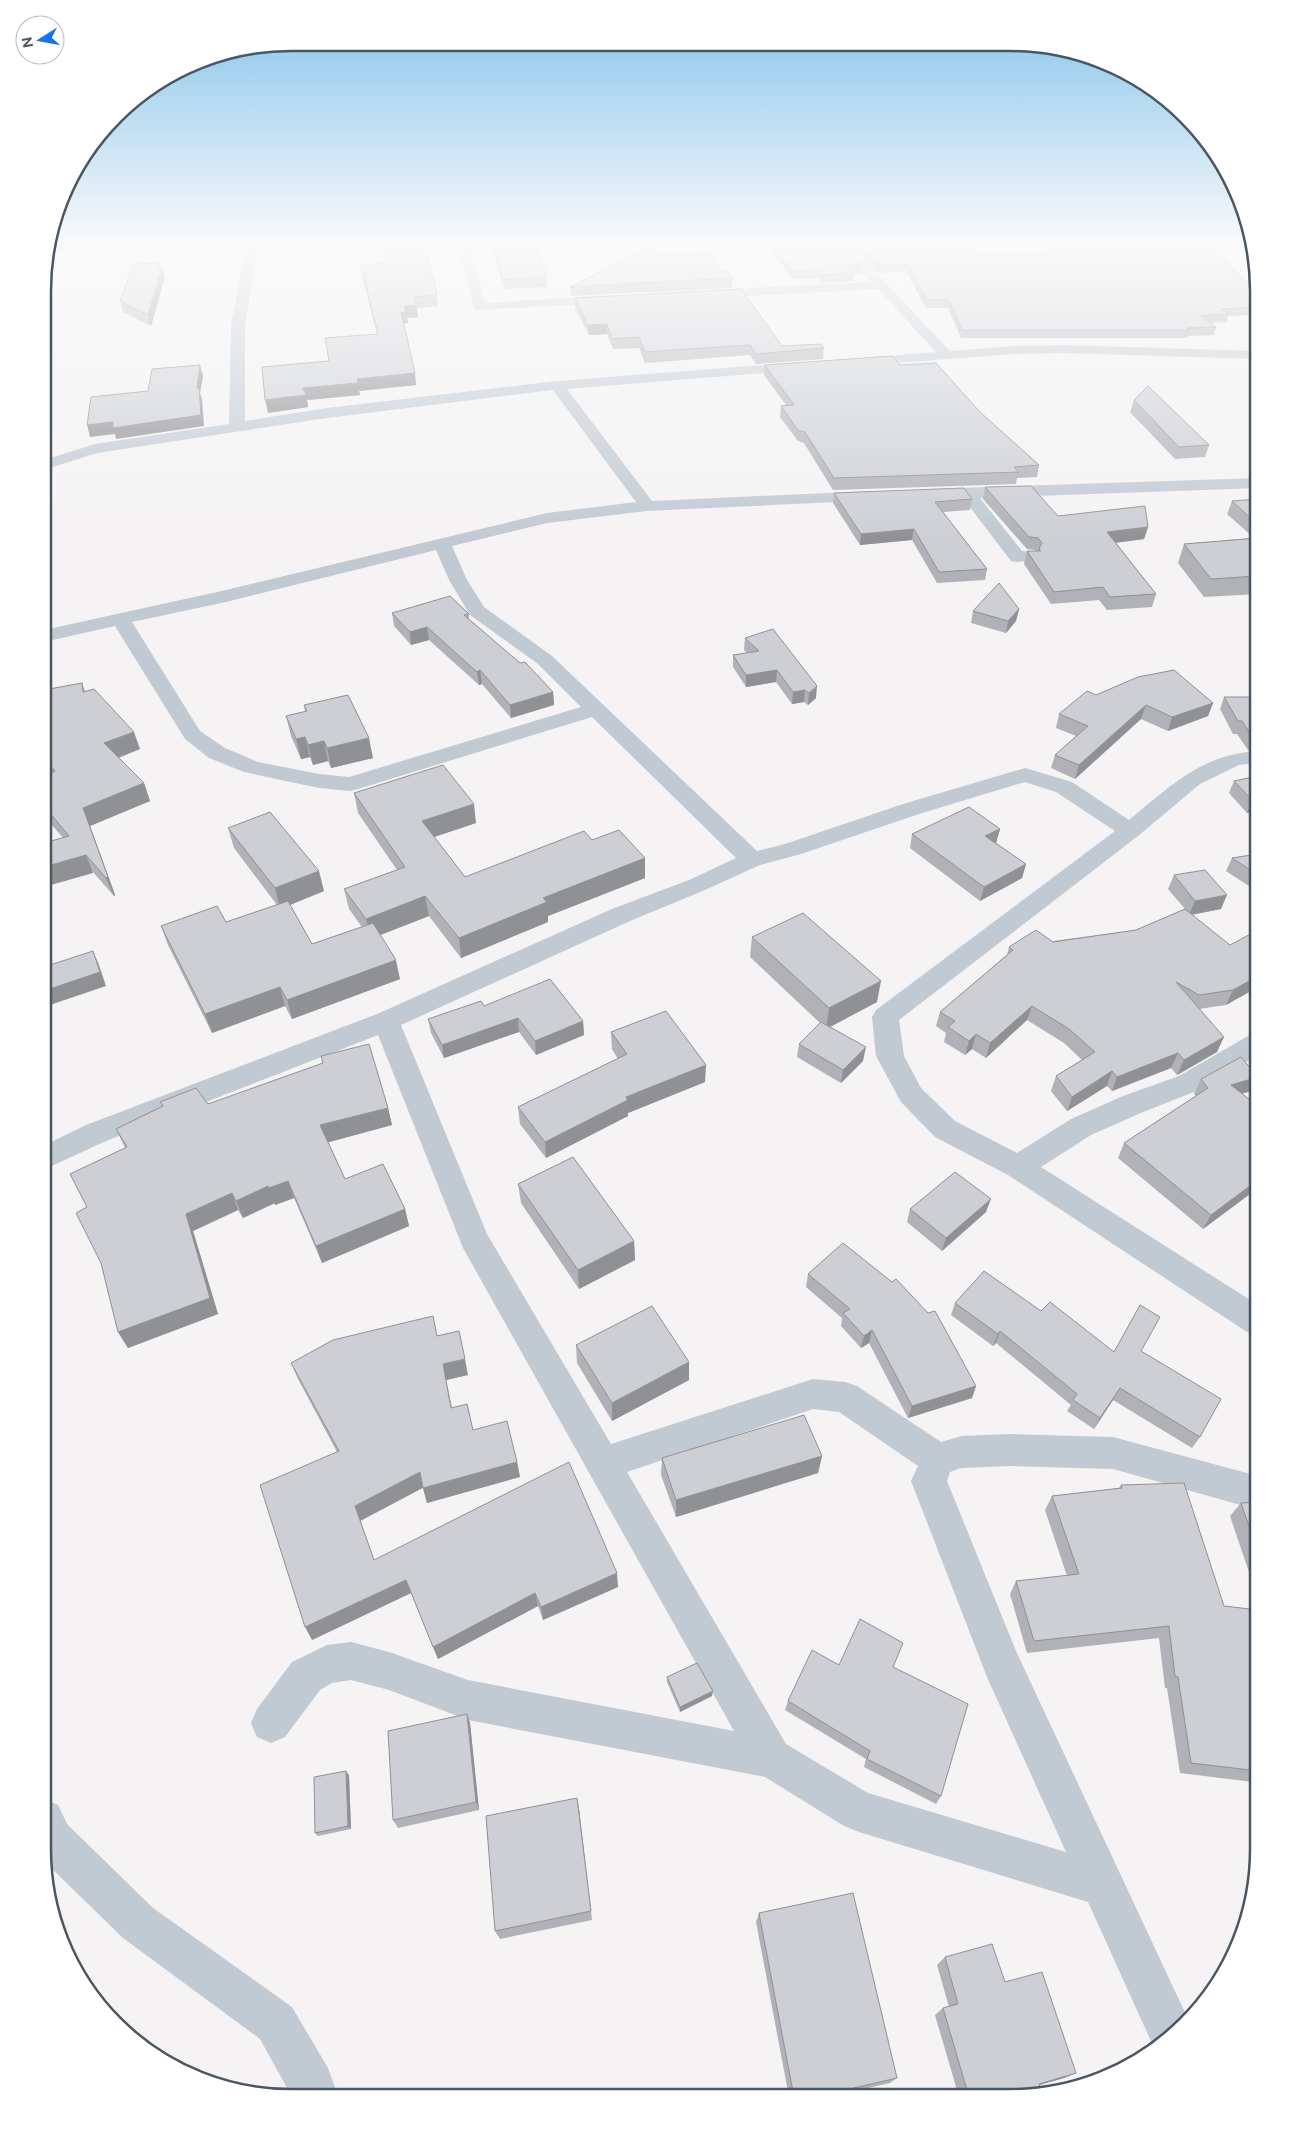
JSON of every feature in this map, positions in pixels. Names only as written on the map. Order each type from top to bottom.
[{"type":"street","points":[[237,428],[238,342]]},
{"type":"street","points":[[934,342],[947,356]]},
{"type":"street","points":[[840,363],[1062,349],[1250,354]]},
{"type":"street","points":[[51,463],[95,449],[327,413],[557,385],[820,365]]},
{"type":"street","points":[[557,385],[647,506]]},
{"type":"street","points":[[909,495],[1063,489],[1176,488],[1250,483]]},
{"type":"street","points":[[968,493],[1017,557],[1030,556]]},
{"type":"street","points":[[51,634],[226,596],[547,518],[647,506],[889,495]]},
{"type":"street","points":[[442,543],[458,580],[477,611],[545,660],[752,860]]},
{"type":"street","points":[[120,618],[192,735],[216,753],[252,767],[319,781],[350,784],[596,709]]},
{"type":"street","points":[[1250,758],[1235,760],[1192,779],[1130,831],[885,1017],[890,1056],[912,1096],[945,1129],[1018,1167],[1250,1317]]},
{"type":"street","points":[[51,1155],[96,1133],[386,1021],[621,915],[697,885],[752,860],[793,850],[911,808],[1025,775],[1064,787],[1130,831]]},
{"type":"street","points":[[386,1021],[474,1239],[772,1758]]},
{"type":"street","points":[[1018,1167],[1082,1127],[1133,1104],[1189,1083],[1250,1048]]},
{"type":"street","points":[[604,1463],[813,1394],[845,1398],[938,1460]]},
{"type":"street","points":[[1169,2029],[1001,1664],[929,1481],[938,1460],[961,1452],[1009,1450],[1113,1454],[1250,1491]]},
{"type":"street","points":[[271,1723],[306,1676],[327,1664],[351,1661],[389,1671],[468,1700],[772,1758],[859,1811],[1103,1886]]},
{"type":"street","points":[[51,1837],[138,1923],[276,2024],[312,2089]]},
{"type":"building","points":[[326,342],[408,342],[415,373],[357,379],[358,383],[303,388],[306,395],[265,400],[262,367],[329,361]]},
{"type":"building","points":[[641,342],[779,342],[782,346],[821,344],[824,348],[756,354],[750,345],[645,352]]},
{"type":"building","points":[[892,356],[900,365],[936,363],[980,412],[1039,465],[1014,467],[1019,472],[834,478],[805,432],[798,430],[781,406],[794,405],[765,365]]},
{"type":"building","points":[[200,365],[197,388],[199,388],[201,415],[113,428],[113,422],[87,425],[91,397],[148,391],[152,369]]},
{"type":"building","points":[[1148,386],[1209,445],[1179,447],[1134,400]]},
{"type":"building","points":[[1031,486],[1058,516],[1145,506],[1148,527],[1107,532],[1156,594],[1110,597],[1103,587],[1054,592],[1027,551],[1041,551],[1039,549],[1042,543],[1038,538],[1029,537],[985,487]]},
{"type":"building","points":[[964,488],[972,499],[935,502],[987,569],[939,572],[914,529],[861,534],[834,493]]},
{"type":"building","points":[[1250,500],[1250,518],[1232,501]]},
{"type":"building","points":[[1250,539],[1250,577],[1211,579],[1184,544]]},
{"type":"building","points":[[999,583],[1019,609],[1008,621],[973,611]]},
{"type":"building","points":[[450,596],[469,614],[464,615],[520,663],[525,662],[553,692],[510,705],[480,670],[477,672],[427,627],[410,632],[392,613]]},
{"type":"building","points":[[773,629],[817,686],[809,693],[805,690],[793,692],[777,670],[746,675],[733,655],[759,651],[745,638]]},
{"type":"building","points":[[1174,670],[1213,703],[1172,717],[1146,705],[1079,765],[1055,755],[1088,726],[1059,714],[1087,691],[1096,695],[1138,677]]},
{"type":"building","points":[[82,683],[83,692],[94,689],[134,732],[104,743],[144,783],[83,808],[108,877],[106,878],[86,855],[51,865],[51,841],[69,836],[51,814],[51,773],[55,771],[51,766],[51,689]]},
{"type":"building","points":[[348,695],[369,738],[327,748],[324,741],[308,745],[305,737],[296,739],[286,716],[307,711],[304,705]]},
{"type":"building","points":[[1224,697],[1250,697],[1250,733],[1242,721],[1238,721]]},
{"type":"building","points":[[443,765],[474,804],[422,821],[465,877],[584,831],[592,840],[619,830],[645,858],[543,898],[547,902],[459,938],[425,896],[366,919],[344,889],[405,867],[354,793]]},
{"type":"building","points":[[1250,778],[1250,798],[1234,781]]},
{"type":"building","points":[[969,807],[1000,829],[985,836],[1026,864],[984,887],[912,834]]},
{"type":"building","points":[[270,812],[319,871],[275,888],[228,828]]},
{"type":"building","points":[[1250,855],[1250,870],[1232,858]]},
{"type":"building","points":[[1205,870],[1227,895],[1195,901],[1174,875]]},
{"type":"building","points":[[288,901],[312,944],[373,923],[396,960],[287,1000],[280,987],[205,1014],[161,926],[217,906],[226,922]]},
{"type":"building","points":[[1185,909],[1230,945],[1250,934],[1250,980],[1233,990],[1199,995],[1176,982],[1224,1037],[1184,1060],[1178,1053],[1117,1077],[1112,1071],[1072,1097],[1056,1076],[1095,1052],[1069,1029],[1032,1006],[990,1043],[976,1034],[969,1041],[948,1027],[955,1021],[940,1012],[1013,950],[1009,947],[1036,930],[1053,942],[1136,930]]},
{"type":"building","points":[[803,913],[881,981],[829,1008],[752,937]]},
{"type":"building","points":[[93,951],[100,972],[51,989],[51,965]]},
{"type":"building","points":[[550,979],[583,1021],[535,1041],[518,1018],[442,1045],[428,1019],[481,1001],[484,1006]]},
{"type":"building","points":[[666,1011],[706,1065],[626,1097],[628,1100],[545,1142],[518,1107],[627,1054],[611,1032]]},
{"type":"building","points":[[821,1022],[866,1047],[843,1070],[799,1044]]},
{"type":"building","points":[[369,1044],[388,1108],[320,1125],[345,1179],[383,1164],[405,1209],[316,1246],[288,1181],[269,1188],[268,1186],[236,1201],[232,1193],[186,1214],[210,1298],[118,1332],[101,1263],[76,1213],[87,1207],[70,1174],[127,1147],[116,1129],[163,1106],[160,1102],[196,1088],[208,1104],[323,1063],[321,1056]]},
{"type":"building","points":[[1241,1057],[1250,1068],[1250,1079],[1231,1085],[1250,1100],[1250,1186],[1211,1215],[1124,1143],[1208,1088],[1201,1079]]},
{"type":"building","points":[[573,1157],[634,1241],[578,1270],[518,1184]]},
{"type":"building","points":[[955,1172],[991,1199],[946,1238],[910,1209]]},
{"type":"building","points":[[843,1243],[892,1282],[896,1279],[928,1313],[935,1311],[976,1386],[912,1406],[872,1330],[864,1336],[843,1313],[850,1309],[808,1274]]},
{"type":"building","points":[[984,1271],[1041,1311],[1050,1302],[1114,1352],[1140,1305],[1160,1317],[1141,1351],[1221,1399],[1200,1437],[1120,1388],[1100,1418],[1073,1400],[1077,1394],[1000,1331],[998,1334],[955,1303]]},
{"type":"building","points":[[652,1306],[689,1362],[612,1403],[576,1345]]},
{"type":"building","points":[[433,1316],[437,1336],[459,1331],[465,1359],[443,1364],[451,1408],[467,1404],[473,1430],[507,1421],[517,1462],[423,1488],[420,1472],[355,1506],[374,1560],[569,1462],[617,1573],[541,1607],[535,1593],[433,1647],[406,1580],[305,1627],[260,1485],[339,1451],[291,1363],[333,1340]]},
{"type":"building","points":[[804,1415],[822,1456],[676,1500],[662,1458]]},
{"type":"building","points":[[1184,1483],[1224,1606],[1250,1609],[1250,1770],[1191,1763],[1178,1677],[1175,1676],[1169,1626],[1034,1641],[1016,1581],[1079,1574],[1052,1496],[1122,1488],[1121,1485]]},
{"type":"building","points":[[1250,1502],[1250,1529],[1241,1503]]},
{"type":"building","points":[[860,1619],[903,1643],[893,1667],[968,1704],[941,1796],[867,1759],[870,1751],[788,1701],[812,1650],[839,1665]]},
{"type":"building","points":[[697,1663],[713,1691],[680,1707],[667,1677]]},
{"type":"building","points":[[467,1714],[476,1802],[393,1820],[388,1731]]},
{"type":"building","points":[[346,1771],[348,1826],[315,1833],[314,1777]]},
{"type":"building","points":[[577,1798],[591,1911],[495,1931],[486,1816]]},
{"type":"building","points":[[853,1893],[897,2078],[850,2089],[792,2089],[759,1913]]},
{"type":"building","points":[[992,1944],[1005,1982],[1042,1972],[1076,2073],[1039,2084],[1040,2087],[967,2089],[943,2008],[958,2004],[945,1957]]}]
